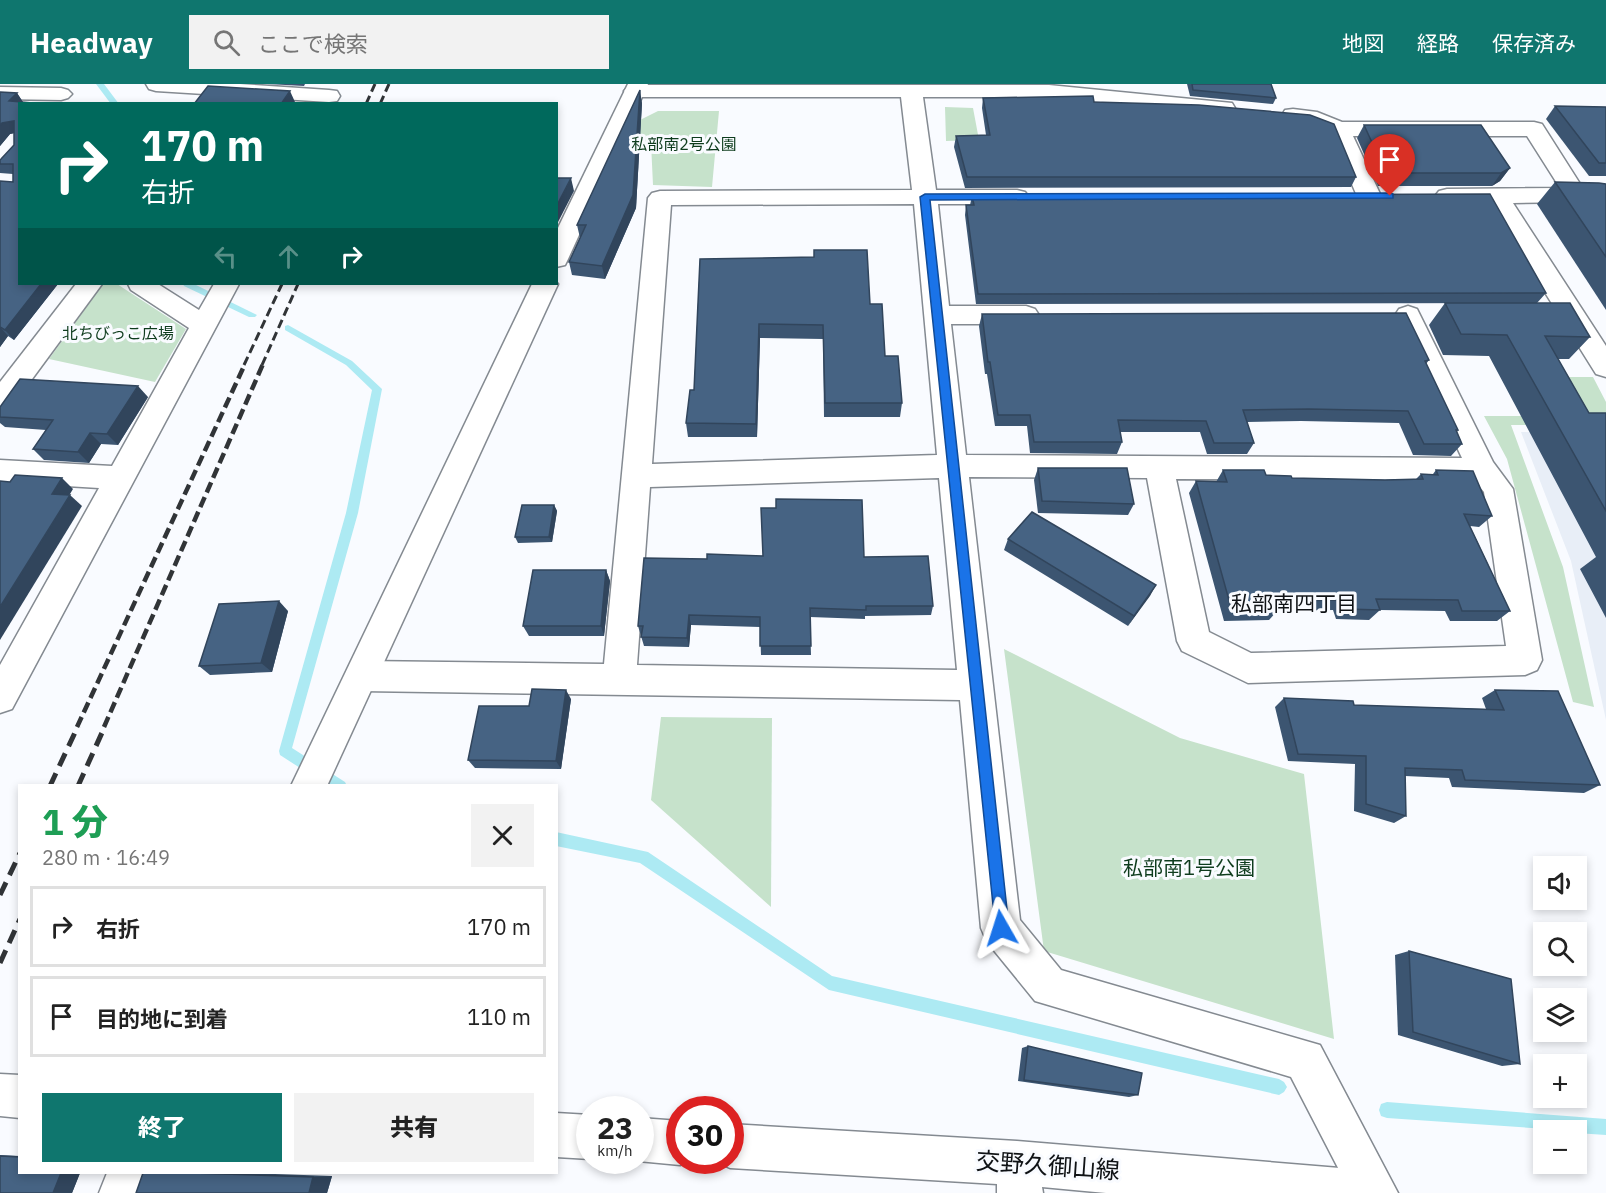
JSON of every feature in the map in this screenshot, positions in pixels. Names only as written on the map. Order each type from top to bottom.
[{"type":"street","points":[[558,256],[637,87],[1049,91],[1250,111]]},
{"type":"street","points":[[911,89],[925,197],[1001,928],[1049,987],[1305,1060],[1375,1193]]},
{"type":"street","points":[[156,91],[329,94]]},
{"type":"street","points":[[0,93],[61,94]]},
{"type":"street","points":[[1273,113],[1309,117],[1339,129],[1534,129],[1576,195]]},
{"type":"street","points":[[1339,129],[1380,196],[1345,196]]},
{"type":"street","points":[[1496,195],[1561,314],[1606,367]]},
{"type":"street","points":[[1426,196],[1576,195],[1606,202]]},
{"type":"street","points":[[619,680],[660,198],[1045,197]]},
{"type":"street","points":[[0,402],[88,285]]},
{"type":"street","points":[[142,285],[204,325]]},
{"type":"street","points":[[0,698],[225,285]]},
{"type":"street","points":[[310,784],[545,285]]},
{"type":"street","points":[[937,315],[1055,315]]},
{"type":"street","points":[[1159,467],[1194,641],[1248,668],[1525,660],[1498,489],[1482,469],[1408,315]]},
{"type":"street","points":[[637,476],[953,466],[1482,469]]},
{"type":"street","points":[[0,471],[121,478]]},
{"type":"street","points":[[362,676],[976,685]]},
{"type":"street","points":[[0,1095],[18,1097]]},
{"type":"street","points":[[558,1135],[576,1136]]},
{"type":"street","name":"交野久御山線","points":[[744,1148],[1018,1178],[1364,1193]]},
{"type":"street","points":[[122,1193],[129,1174]]},
{"type":"shaded area","points":[[1521,432],[1606,434],[1606,720],[1571,561]]},
{"type":"green space","points":[[945,107],[973,108],[979,140],[946,141]]},
{"type":"green space","name":"私部南2号公園","points":[[658,111],[719,111],[712,187],[653,185],[651,143],[629,141],[636,122]]},
{"type":"green space","name":"北ちびっこ広場","points":[[102,285],[119,285],[186,329],[155,382],[49,359]]},
{"type":"green space","points":[[1558,377],[1593,377],[1606,402],[1606,425],[1511,425],[1563,567],[1594,707],[1573,702],[1507,459],[1484,416],[1584,416]]},
{"type":"green space","name":"私部南1号公園","points":[[1004,649],[1180,738],[1304,774],[1334,1039],[1044,951]]},
{"type":"green space","points":[[661,717],[772,718],[771,907],[651,800]]},
{"type":"building","points":[[1192,84],[1271,84],[1276,98],[1193,90]]},
{"type":"building","points":[[208,86],[290,91],[282,102],[196,102]]},
{"type":"building","points":[[640,90],[633,195],[602,266],[569,262],[586,225],[577,225]]},
{"type":"building","points":[[0,92],[17,93],[9,101],[21,102],[18,102],[18,285],[40,285],[5,330],[0,327],[0,181],[13,182],[13,164],[0,164],[0,160],[14,145],[14,121],[2,123],[0,126]]},
{"type":"building","points":[[1093,96],[1094,102],[1199,105],[1310,115],[1334,124],[1356,177],[967,177],[956,136],[990,135],[983,98]]},
{"type":"building","points":[[1555,106],[1606,107],[1606,163],[1599,163]]},
{"type":"building","points":[[1364,125],[1481,125],[1510,168],[1501,173],[1386,173]]},
{"type":"building","points":[[558,178],[571,178],[558,203]]},
{"type":"building","points":[[1555,182],[1606,184],[1606,257]]},
{"type":"building","points":[[1490,194],[1546,293],[978,294],[966,205],[974,205],[972,196]]},
{"type":"building","points":[[814,250],[867,250],[870,304],[882,304],[885,356],[898,356],[902,403],[825,403],[823,325],[759,324],[756,424],[686,423],[690,390],[694,390],[700,259],[814,257]]},
{"type":"building","points":[[1445,303],[1570,303],[1590,337],[1545,336],[1589,413],[1606,413],[1606,511],[1507,335],[1461,334]]},
{"type":"building","points":[[1406,313],[1429,360],[1425,361],[1458,430],[1456,430],[1462,444],[1424,444],[1408,411],[1309,409],[1243,410],[1254,443],[1214,443],[1206,421],[1118,420],[1122,442],[1034,442],[1030,415],[998,415],[982,314]]},
{"type":"building","points":[[20,379],[138,386],[107,434],[90,433],[78,452],[33,449],[53,420],[0,417],[0,407]]},
{"type":"building","points":[[1038,468],[1127,468],[1134,504],[1042,501]]},
{"type":"building","points":[[1223,470],[1264,470],[1266,475],[1291,476],[1292,478],[1385,480],[1423,479],[1421,474],[1438,475],[1436,470],[1473,471],[1492,516],[1464,514],[1510,611],[1462,611],[1458,600],[1376,599],[1380,610],[1346,609],[1343,600],[1275,601],[1278,610],[1232,611],[1196,481],[1227,482]]},
{"type":"building","points":[[15,475],[62,478],[52,494],[70,495],[0,607],[0,481],[10,482]]},
{"type":"building","points":[[776,499],[862,500],[864,557],[928,556],[933,606],[866,606],[866,610],[810,608],[811,646],[760,646],[760,617],[689,615],[687,638],[641,637],[643,626],[638,626],[644,558],[707,559],[707,554],[763,556],[761,508],[776,508]]},
{"type":"building","points":[[522,505],[554,505],[549,537],[515,537]]},
{"type":"building","points":[[1032,512],[1156,585],[1134,616],[1008,539]]},
{"type":"building","points":[[533,570],[606,570],[601,626],[523,626]]},
{"type":"building","points":[[279,601],[261,663],[199,666],[219,604]]},
{"type":"building","points":[[532,689],[566,690],[556,761],[468,760],[479,706],[529,706]]},
{"type":"building","points":[[1495,690],[1558,691],[1600,785],[1465,780],[1462,770],[1405,768],[1406,816],[1366,804],[1366,756],[1298,754],[1284,698],[1353,701],[1354,705],[1504,710]]},
{"type":"building","points":[[1409,951],[1511,979],[1520,1064],[1413,1032]]},
{"type":"building","points":[[1028,1046],[1142,1073],[1138,1095],[1024,1080]]},
{"type":"building","points":[[0,1156],[18,1157],[18,1174],[61,1174],[53,1193],[0,1193]]},
{"type":"building","points":[[143,1174],[313,1177],[309,1193],[136,1193]]},
{"type":"waterway","points":[[100,84],[114,102]]},
{"type":"waterway","points":[[189,285],[252,315]]},
{"type":"waterway","points":[[288,328],[349,363],[377,389],[352,513],[285,751],[337,784]]},
{"type":"waterway","points":[[558,839],[643,857],[829,983],[1279,1087]]},
{"type":"waterway","points":[[1387,1110],[1606,1127]]},
{"type":"railway","points":[[367,102],[375,84]]},
{"type":"railway","points":[[381,102],[389,84]]},
{"type":"railway","points":[[244,365],[282,285]]},
{"type":"railway","points":[[262,365],[298,285]]},
{"type":"railway","points":[[77,727],[245,364]]},
{"type":"railway","points":[[104,727],[263,364]]},
{"type":"railway","points":[[51,784],[78,726]]},
{"type":"railway","points":[[79,784],[105,726]]},
{"type":"railway","points":[[0,895],[18,857]]},
{"type":"railway","points":[[0,963],[18,923]]},
{"type":"district","name":"私部南四丁目","points":[[1294,604]]},
{"type":"route","points":[[1001,928],[925,197],[1390,196]]}]
